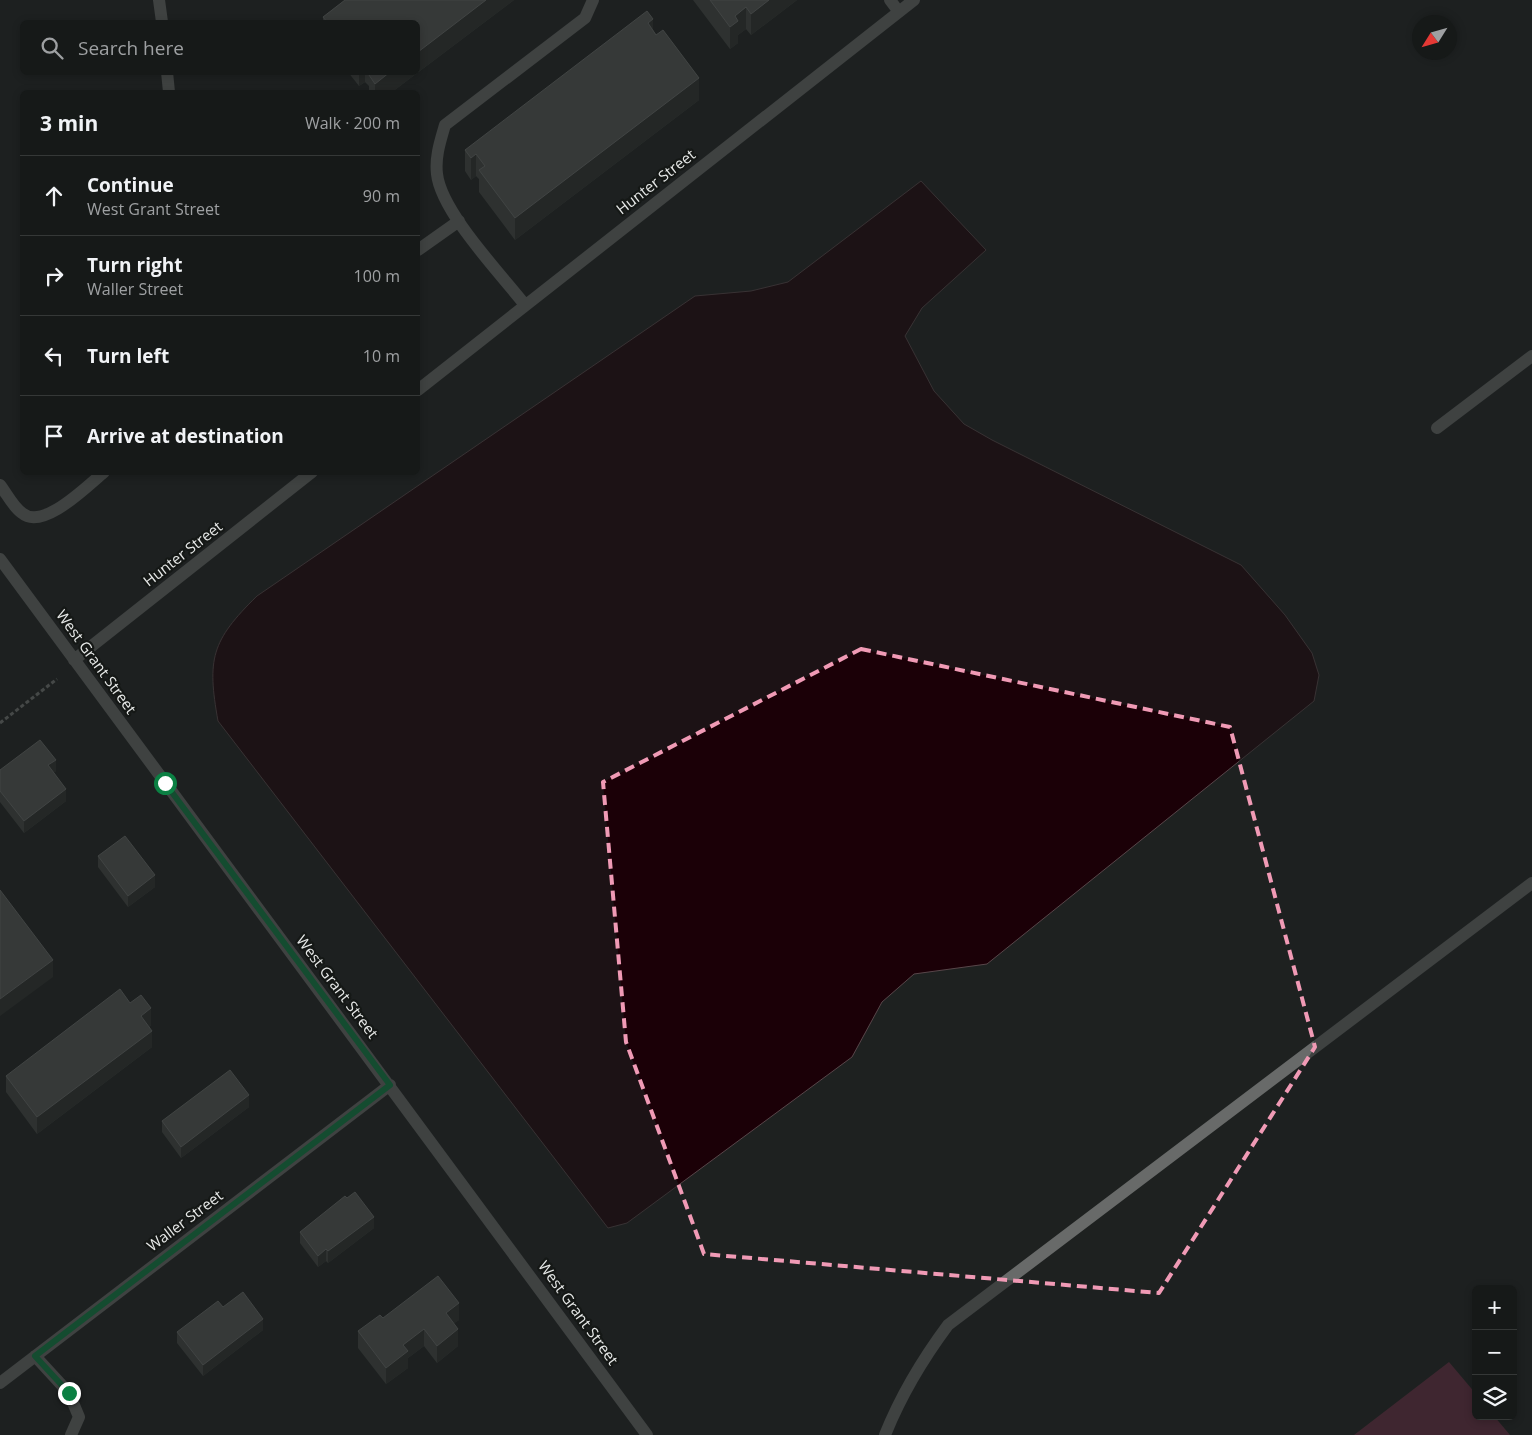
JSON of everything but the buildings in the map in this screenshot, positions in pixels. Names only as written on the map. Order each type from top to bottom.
[{"type":"street","points":[[159,0],[162,20]]},
{"type":"street","points":[[525,305],[447,203],[437,176],[437,149],[445,125],[584,18],[593,0]]},
{"type":"street","points":[[890,0],[899,12]]},
{"type":"street","name":"Hunter Street","points":[[420,388],[914,0]]},
{"type":"street","points":[[167,75],[169,90]]},
{"type":"street","points":[[420,249],[459,221]]},
{"type":"street","points":[[1437,428],[1532,356]]},
{"type":"street","points":[[0,485],[21,513],[29,517],[40,517],[54,512],[100,475]]},
{"type":"street","name":"Hunter Street","points":[[74,660],[308,475]]},
{"type":"street","name":"West Grant Street","points":[[0,559],[648,1435]]},
{"type":"street","points":[[884,1435],[895,1409],[921,1362],[948,1325],[1532,883]]},
{"type":"street","name":"Waller Street","points":[[0,1383],[390,1085]]},
{"type":"street","points":[[35,1356],[69,1393],[79,1417],[71,1435]]},
{"type":"path","points":[[0,723],[57,679]]},
{"type":"highlighted area","points":[[861,649],[1230,727],[1315,1047],[1159,1293],[704,1254],[626,1042],[603,782]]},
{"type":"shaded area","points":[[921,181],[986,250],[922,308],[905,336],[934,391],[964,424],[992,440],[1241,565],[1285,615],[1312,653],[1319,675],[1314,701],[987,964],[914,974],[882,1002],[852,1057],[627,1223],[608,1228],[218,721],[213,682],[213,666],[216,652],[230,626],[257,596],[695,296],[751,291],[788,282]]},
{"type":"shaded area","points":[[1449,1362],[1472,1389],[1472,1420],[1497,1420],[1510,1435],[1354,1435]]},
{"type":"route","points":[[69,1393],[35,1356],[390,1085],[165,783]]}]
